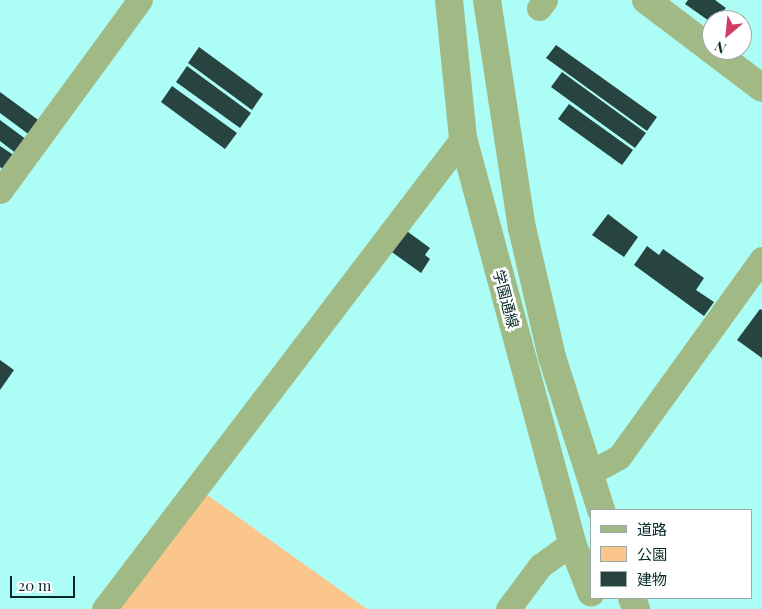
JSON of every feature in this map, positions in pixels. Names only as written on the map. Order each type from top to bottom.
[{"type":"street","points":[[0,191],[140,0]]},
{"type":"street","name":"学園通線","points":[[448,0],[463,138],[572,543],[590,589]]},
{"type":"street","name":"学園通線","points":[[487,0],[522,228],[552,357],[601,509]]},
{"type":"street","points":[[646,0],[702,42]]},
{"type":"street","points":[[725,60],[762,88]]},
{"type":"street","points":[[104,609],[463,138]]},
{"type":"street","points":[[588,474],[619,458],[762,259]]},
{"type":"street","points":[[508,609],[540,566],[572,543]]},
{"type":"green space","points":[[203,492],[367,609],[118,609]]},
{"type":"building","points":[[688,0],[715,0],[726,8],[724,10],[702,10],[702,16],[685,4]]},
{"type":"building","points":[[556,45],[657,117],[647,131],[546,58]]},
{"type":"building","points":[[199,47],[263,94],[252,110],[188,63]]},
{"type":"building","points":[[187,66],[251,113],[240,128],[176,82]]},
{"type":"building","points":[[562,72],[646,133],[635,148],[551,87]]},
{"type":"building","points":[[172,86],[237,133],[225,149],[161,102]]},
{"type":"building","points":[[0,92],[41,122],[31,136],[0,113]]},
{"type":"building","points":[[569,104],[633,150],[622,165],[558,119]]},
{"type":"building","points":[[0,120],[27,140],[17,154],[0,141]]},
{"type":"building","points":[[0,146],[15,156],[4,170],[0,167]]},
{"type":"building","points":[[608,214],[638,237],[624,257],[592,235]]},
{"type":"building","points":[[404,229],[430,248],[425,255],[430,259],[421,273],[389,250]]},
{"type":"building","points":[[647,246],[659,255],[663,249],[704,278],[696,290],[714,302],[704,316],[634,265]]},
{"type":"building","points":[[760,309],[762,310],[762,358],[737,340]]},
{"type":"building","points":[[0,360],[14,370],[0,390]]}]
